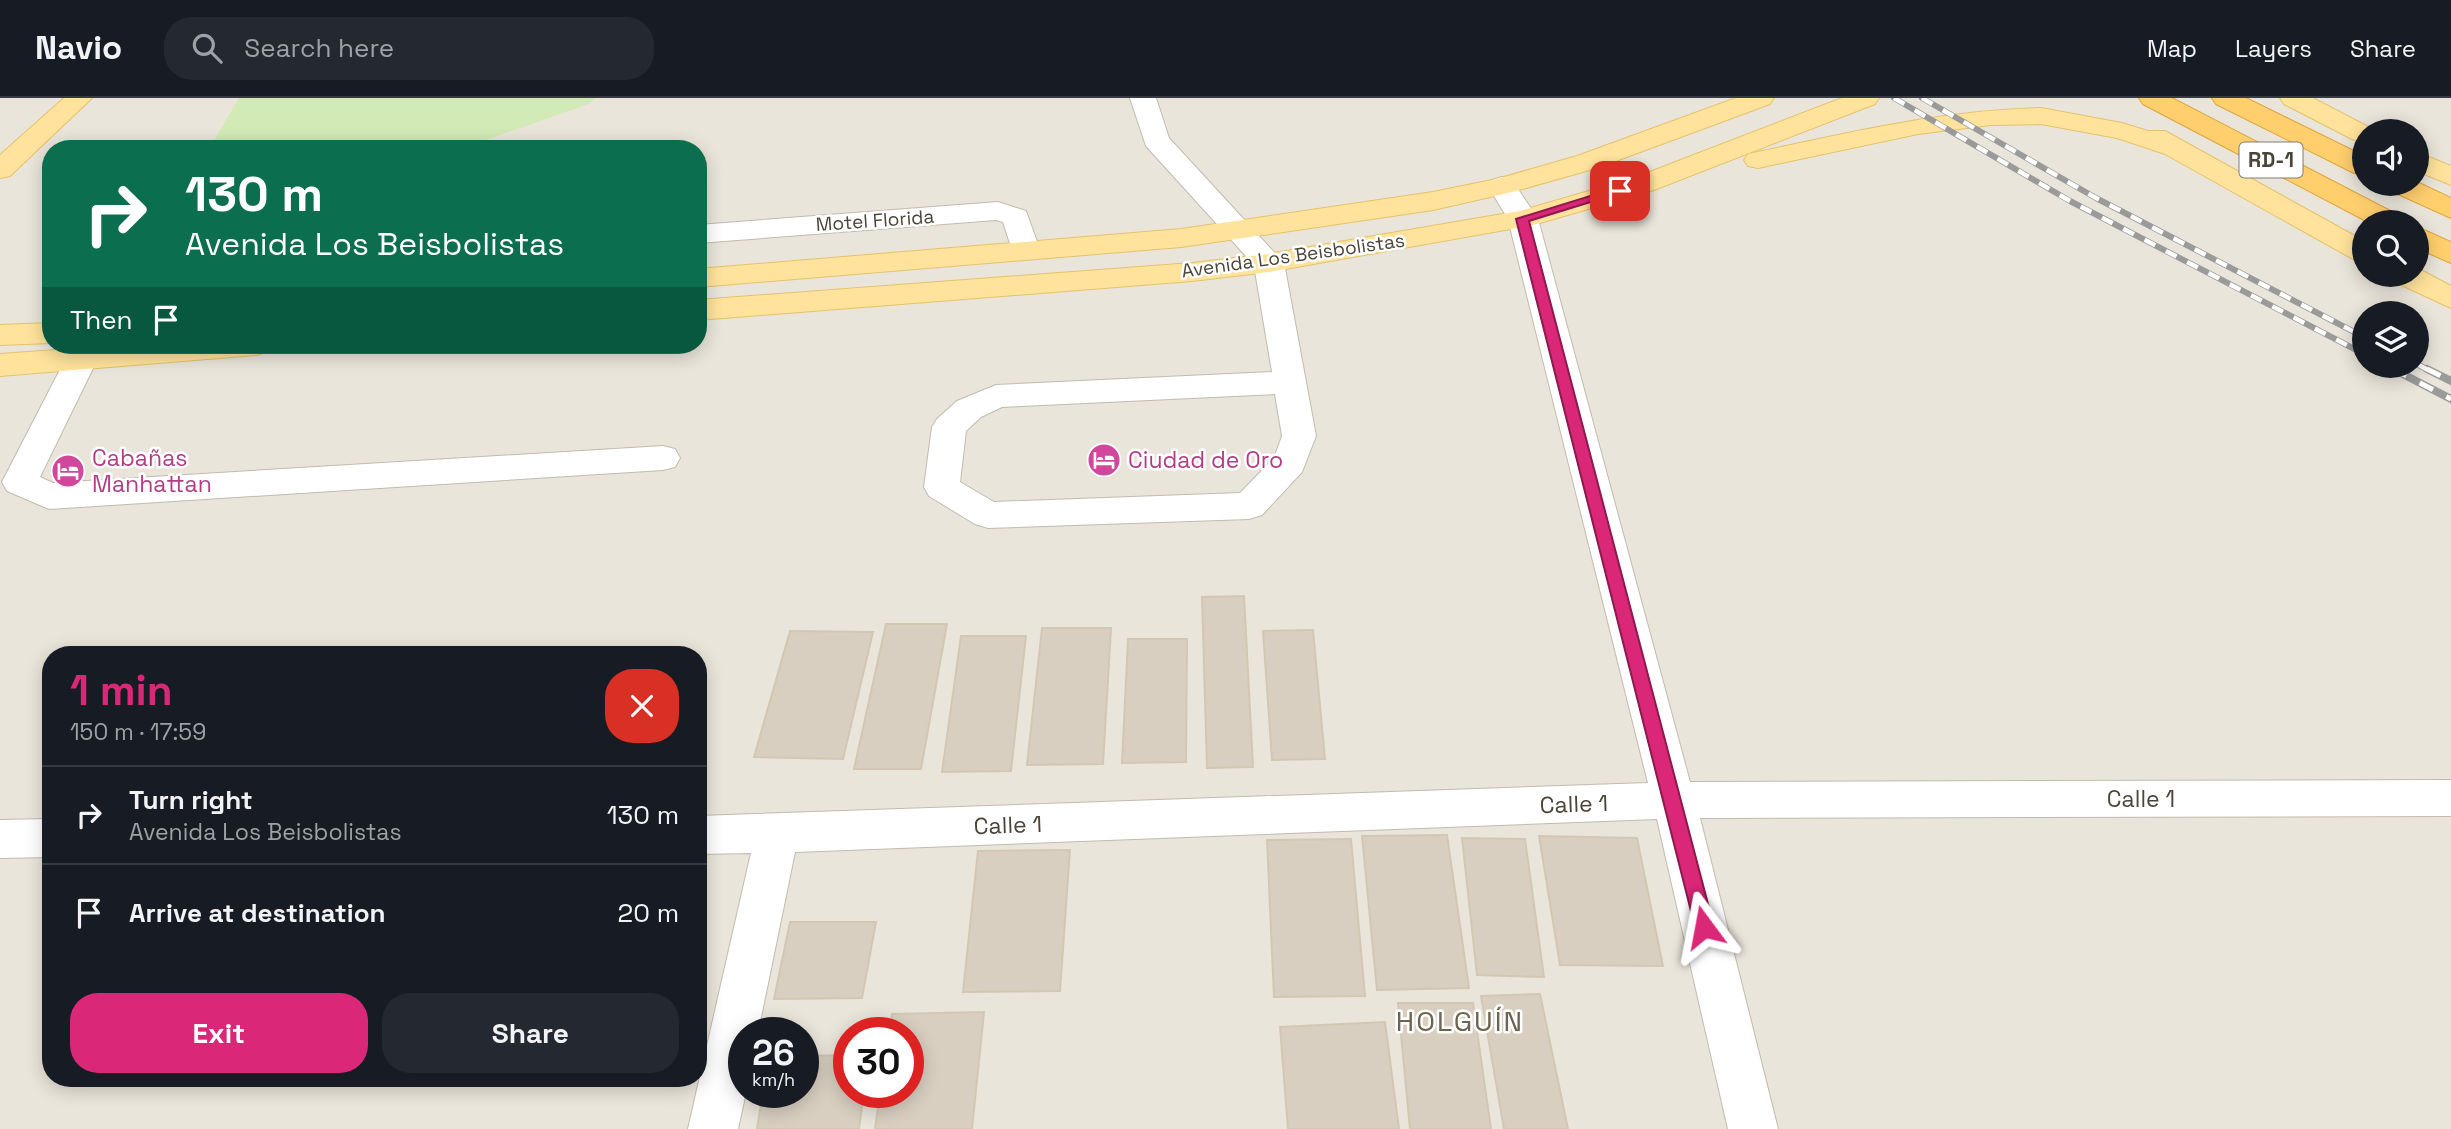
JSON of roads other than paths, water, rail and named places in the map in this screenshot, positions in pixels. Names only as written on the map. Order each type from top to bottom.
[{"type":"highway","name":"RD-1","points":[[2152,98],[2367,210]]},
{"type":"highway","name":"RD-1","points":[[2225,98],[2352,161]]},
{"type":"highway","points":[[2424,196],[2451,209]]},
{"type":"main road","points":[[0,170],[79,98]]},
{"type":"main road","name":"Avenida Los Beisbolistas","points":[[707,277],[1181,238],[1433,201],[1502,186],[1587,162],[1761,98]]},
{"type":"main road","name":"Avenida Los Beisbolistas","points":[[707,309],[1192,272],[1269,263],[1522,219],[1644,184],[1866,98]]},
{"type":"main road","points":[[2083,98],[2352,246]]},
{"type":"main road","points":[[2294,98],[2352,127]]},
{"type":"main road","points":[[2314,98],[2352,125]]},
{"type":"main road","points":[[1644,184],[1918,126],[1991,117],[2041,116],[2081,122],[2122,131],[2178,149]]},
{"type":"main road","points":[[2429,166],[2451,177]]},
{"type":"main road","points":[[2428,287],[2451,299]]},
{"type":"main road","points":[[0,335],[42,333]]},
{"type":"main road","points":[[0,365],[136,354]]},
{"type":"street","points":[[1143,98],[1156,139],[1269,263],[1290,382],[1299,436],[1290,463],[1249,506],[988,515],[942,487],[949,427],[969,409],[996,396],[1290,382]]},
{"type":"street","points":[[1502,186],[1522,219],[1674,800],[1753,1129]]},
{"type":"street","name":"Motel Florida","points":[[707,233],[998,211],[1016,217],[1026,250]]},
{"type":"street","points":[[82,358],[20,482],[49,496],[663,458]]},
{"type":"street","name":"Calle 1","points":[[707,835],[1674,800],[2450,800]]},
{"type":"street","points":[[713,1129],[777,834]]},
{"type":"street","points":[[0,839],[42,838]]},
{"type":"railway","points":[[1894,98],[2070,201],[2352,348]]},
{"type":"railway","points":[[1922,98],[2096,198],[2352,331]]},
{"type":"railway","points":[[2429,370],[2451,381]]},
{"type":"railway","points":[[2410,378],[2451,399]]},
{"type":"place","name":"Ciudad de Oro","points":[[1104,460]]},
{"type":"place","name":"Cabañas Manhattan","points":[[68,471]]},
{"type":"district","name":"HOLGUÍN","points":[[1460,1021]]}]
